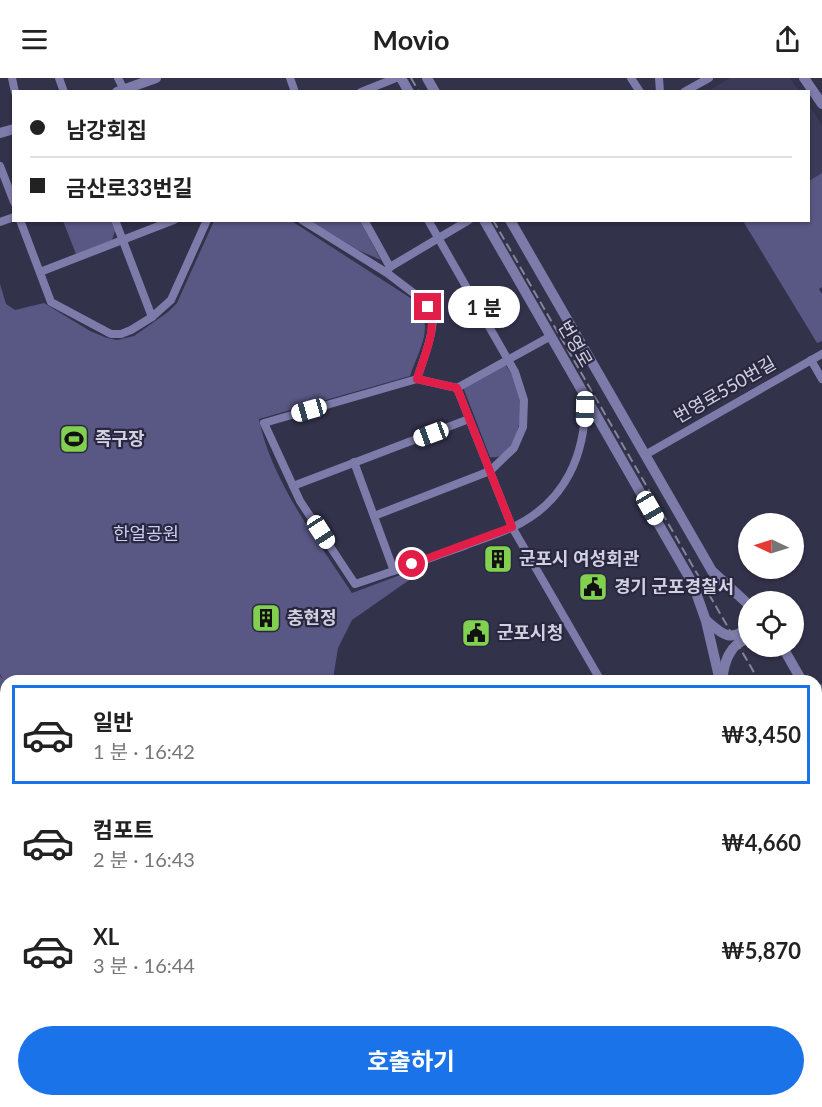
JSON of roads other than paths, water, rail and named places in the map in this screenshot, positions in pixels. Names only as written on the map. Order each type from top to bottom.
[{"type":"street","points":[[125,90],[156,78]]},
{"type":"street","points":[[366,90],[398,78],[407,90]]},
{"type":"street","points":[[688,90],[709,78]]},
{"type":"street","points":[[804,78],[822,104]]},
{"type":"street","points":[[0,167],[12,197]]},
{"type":"street","points":[[21,222],[51,302],[111,334],[122,334],[152,317],[171,300],[206,222]]},
{"type":"street","points":[[116,222],[152,317]]},
{"type":"street","points":[[40,272],[169,222]]},
{"type":"street","points":[[305,222],[388,270],[424,301],[432,314],[432,327],[417,379]]},
{"type":"street","points":[[365,222],[388,270]]},
{"type":"street","points":[[374,516],[490,471],[514,448],[523,427],[524,400],[520,385],[508,359],[429,222]]},
{"type":"street","points":[[388,270],[466,222]]},
{"type":"street","name":"번영로","points":[[485,222],[693,584],[706,621],[720,675]]},
{"type":"street","name":"번영로","points":[[511,222],[712,571],[738,595]]},
{"type":"street","points":[[551,336],[457,388],[417,379],[264,423],[300,501],[355,584],[512,527],[548,503],[566,481],[579,452],[583,437],[584,393]]},
{"type":"street","name":"번영로550번길","points":[[645,455],[822,354]]},
{"type":"street","points":[[811,360],[822,379]]},
{"type":"street","points":[[457,388],[512,527],[598,675]]},
{"type":"street","points":[[293,486],[469,419]]},
{"type":"street","points":[[354,462],[394,571]]},
{"type":"street","points":[[706,621],[719,632],[730,636],[738,635]]},
{"type":"street","points":[[722,675],[730,651],[738,643]]},
{"type":"street","points":[[788,657],[799,675]]},
{"type":"railway","points":[[411,78],[418,90]]},
{"type":"railway","points":[[494,222],[756,675]]},
{"type":"place","name":"족구장","points":[[74,439]]},
{"type":"place","name":"군포시 여성회관","points":[[498,559]]},
{"type":"place","name":"경기 군포경찰서","points":[[593,587]]},
{"type":"place","name":"충현정","points":[[266,618]]},
{"type":"place","name":"군포시청","points":[[476,633]]},
{"type":"park label","name":"한얼공원","points":[[146,534]]}]
